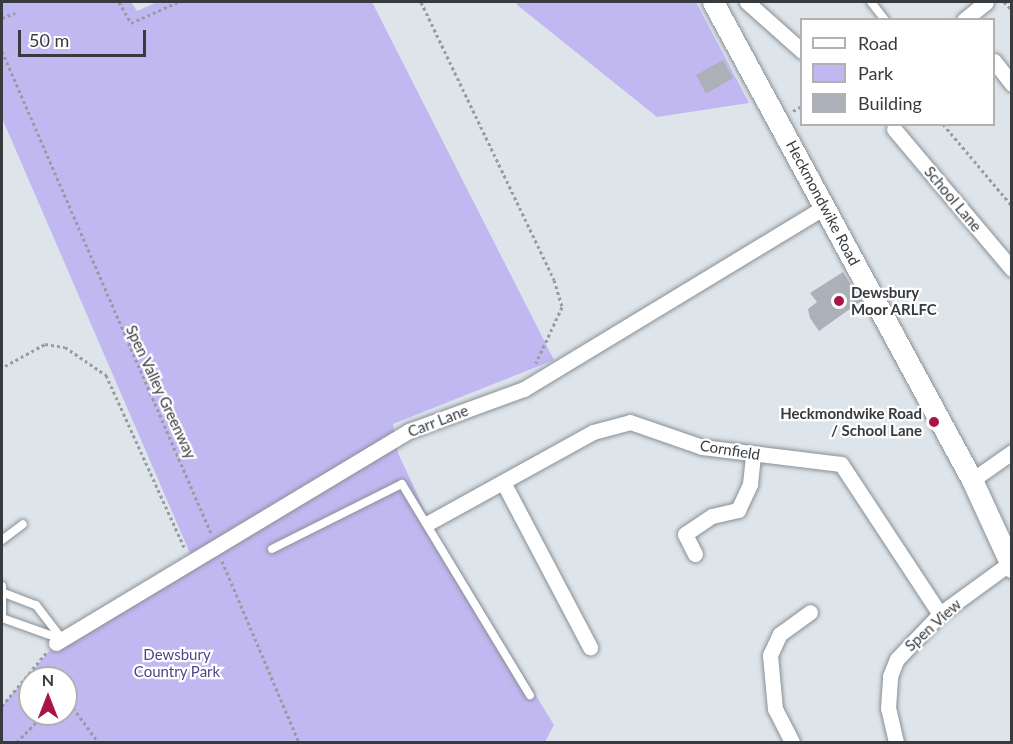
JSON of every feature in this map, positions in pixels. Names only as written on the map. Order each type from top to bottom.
[{"type":"main road","name":"Heckmondwike Road","points":[[713,2],[972,480],[1011,565]]},
{"type":"street","points":[[747,2],[800,50]]},
{"type":"street","points":[[966,18],[986,2]]},
{"type":"street","points":[[995,64],[1011,84]]},
{"type":"street","name":"School Lane","points":[[894,129],[1011,269]]},
{"type":"street","name":"Carr Lane","points":[[59,641],[215,544],[409,431],[524,389],[825,207]]},
{"type":"street","name":"Cornfield","points":[[430,522],[593,432],[630,422],[702,447],[841,464],[940,614]]},
{"type":"street","points":[[972,480],[1011,452]]},
{"type":"street","points":[[695,554],[685,534],[712,516],[738,510],[750,484],[753,454]]},
{"type":"street","points":[[503,482],[590,647]]},
{"type":"street","name":"Spen View","points":[[896,742],[888,708],[890,676],[897,659],[940,614],[1011,565]]},
{"type":"street","points":[[792,742],[775,709],[770,655],[780,634],[810,612]]},
{"type":"lane","points":[[871,2],[883,18]]},
{"type":"lane","points":[[272,549],[402,484],[430,522],[530,695]]},
{"type":"lane","points":[[2,540],[23,524]]},
{"type":"lane","points":[[3,589],[36,605],[59,641],[2,618],[3,589]]},
{"type":"path","points":[[119,2],[131,23],[178,2]]},
{"type":"path","points":[[421,2],[562,307],[524,389]]},
{"type":"path","points":[[1004,2],[1011,10]]},
{"type":"path","points":[[2,18],[15,13]]},
{"type":"path","name":"Spen Valley Greenway","points":[[2,51],[299,742]]},
{"type":"path","points":[[945,126],[1011,206]]},
{"type":"path","points":[[5,366],[45,344],[65,347],[106,375],[190,559]]},
{"type":"path","points":[[2,706],[59,641]]},
{"type":"path","points":[[78,714],[98,742]]},
{"type":"path","points":[[17,742],[32,726]]},
{"type":"green space","name":"Dewsbury Country Park","points":[[2,2],[131,2],[137,11],[157,2],[372,2],[554,360],[393,424],[398,453],[430,522],[554,725],[545,742],[2,742],[2,706],[18,687],[18,726],[78,726],[78,666],[36,666],[56,643],[192,558],[2,118]]},
{"type":"green space","points":[[521,2],[696,2],[749,103],[657,117],[516,4]]},
{"type":"building","points":[[723,60],[733,78],[706,93],[696,75]]},
{"type":"building","name":"Dewsbury Moor ARLFC","points":[[843,272],[861,301],[819,331],[810,318],[808,309],[817,302],[810,293]]},
{"type":"place","name":"Dewsbury Moor ARLFC","points":[[839,301]]},
{"type":"place","name":"Heckmondwike Road / School Lane","points":[[934,422]]}]
